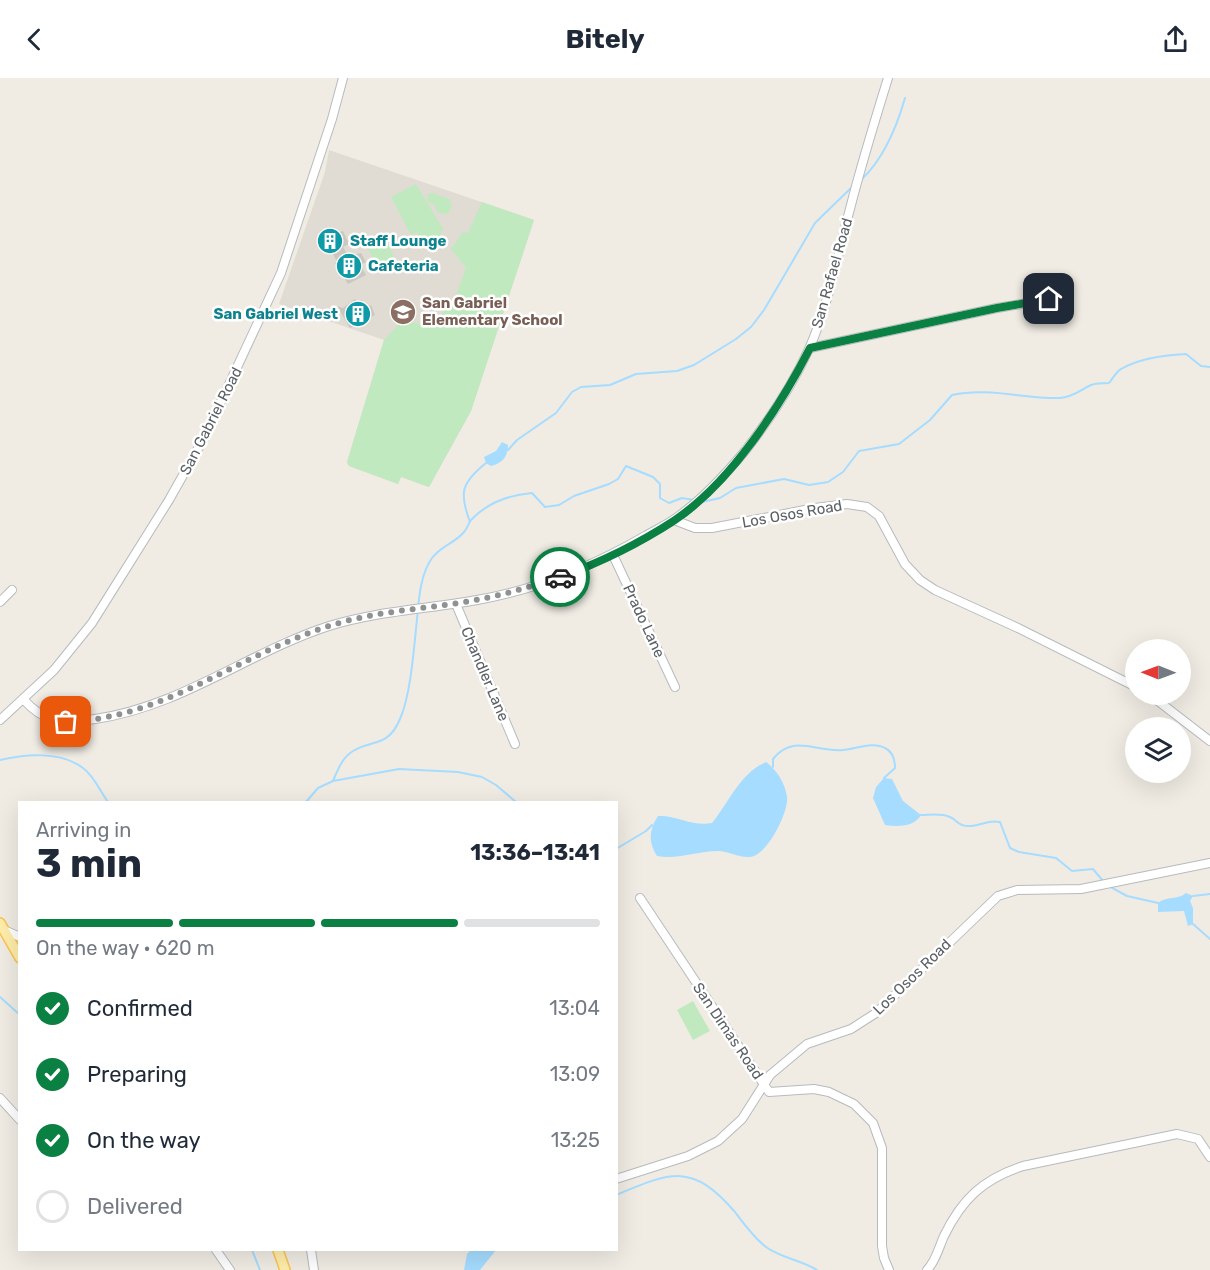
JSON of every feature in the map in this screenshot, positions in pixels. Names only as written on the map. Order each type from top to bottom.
[{"type":"main road","points":[[2,927],[18,955]]},
{"type":"main road","points":[[278,1251],[285,1270]]},
{"type":"street","name":"San Gabriel Road","points":[[0,720],[54,670],[92,623],[169,500],[204,438],[281,273],[330,127],[343,78]]},
{"type":"street","name":"San Rafael Road","points":[[24,700],[38,712],[57,721],[85,721],[124,714],[175,697],[299,637],[328,626],[362,618],[456,604],[514,591],[584,568],[614,555],[674,520],[710,489],[745,450],[779,404],[810,348],[829,294],[860,170],[888,78]]},
{"type":"street","points":[[810,348],[1058,297]]},
{"type":"street","name":"Los Osos Road","points":[[674,520],[695,528],[712,528],[815,508],[847,504],[867,507],[879,516],[901,558],[910,570],[935,590],[1125,682]]},
{"type":"street","name":"Prado Lane","points":[[614,555],[675,687]]},
{"type":"street","points":[[0,602],[12,590]]},
{"type":"street","name":"Chandler Lane","points":[[456,604],[515,744]]},
{"type":"street","points":[[1163,705],[1210,741]]},
{"type":"street","name":"Los Osos Road","points":[[618,1178],[688,1155],[718,1141],[735,1128],[770,1075],[807,1044],[851,1029],[876,1013],[998,896],[1017,890],[1081,889],[1210,863]]},
{"type":"street","name":"San Dimas Road","points":[[640,898],[769,1092],[814,1089],[829,1092],[854,1104],[873,1123],[882,1148],[882,1246],[888,1269]]},
{"type":"street","points":[[2,927],[18,936]]},
{"type":"street","points":[[0,1098],[18,1118]]},
{"type":"street","points":[[927,1270],[961,1208],[985,1183],[1005,1172],[1023,1166],[1177,1134],[1198,1139],[1210,1157]]},
{"type":"street","points":[[217,1251],[230,1270]]},
{"type":"street","points":[[311,1251],[314,1270]]},
{"type":"shaded area","name":"San Gabriel Elementary School","points":[[329,150],[534,220],[471,411],[429,487],[401,477],[398,484],[349,466],[347,462],[384,340],[279,304],[325,172]]},
{"type":"green space","points":[[416,184],[443,229],[438,237],[423,243],[417,232],[411,235],[391,197]]},
{"type":"green space","points":[[433,193],[449,199],[452,205],[448,214],[438,213],[434,204],[429,203],[428,194]]},
{"type":"green space","points":[[482,202],[534,220],[471,411],[429,487],[401,477],[398,484],[349,466],[347,462],[384,340],[401,322],[408,321],[430,327],[454,300],[466,268],[451,249],[463,232],[468,233]]},
{"type":"green space","points":[[383,233],[394,257],[376,265],[365,242]]},
{"type":"green space","points":[[693,1001],[710,1031],[693,1040],[677,1010]]},
{"type":"water","points":[[502,442],[508,445],[506,456],[499,463],[491,466],[486,463],[484,457],[496,451]]},
{"type":"water","points":[[766,762],[780,777],[787,804],[776,832],[757,855],[750,857],[718,851],[672,857],[657,856],[652,846],[651,836],[658,816],[705,824],[712,823],[749,773]]},
{"type":"water","points":[[884,778],[892,779],[903,801],[921,815],[918,819],[900,826],[885,825],[873,798],[876,787]]},
{"type":"water","points":[[1186,893],[1193,896],[1190,901],[1193,908],[1193,924],[1188,926],[1184,911],[1158,912],[1158,903]]},
{"type":"water","points":[[470,1251],[495,1251],[480,1270],[464,1270],[467,1254]]},
{"type":"building","points":[[343,231],[349,244],[343,247],[348,256],[361,253],[366,262],[360,265],[366,275],[348,284],[335,263],[337,262],[325,238]]},
{"type":"building","name":"San Gabriel West","points":[[355,299],[357,303],[362,300],[366,308],[371,305],[375,315],[350,328],[337,306],[343,308]]},
{"type":"waterway","points":[[862,179],[870,171],[889,141],[905,98]]},
{"type":"waterway","points":[[508,450],[517,440],[556,413],[572,392],[581,387],[610,385],[636,374],[677,371],[694,365],[736,339],[751,327],[764,310],[815,223],[853,186]]},
{"type":"waterway","points":[[702,502],[720,498],[736,488],[784,479],[809,485],[828,482],[843,472],[859,451],[899,444],[930,420],[952,395],[979,392],[1060,398],[1073,395],[1093,384],[1109,383],[1118,371],[1128,365],[1170,355],[1186,354],[1201,366],[1210,367]]},
{"type":"waterway","points":[[470,522],[464,503],[464,489],[471,477],[486,463]]},
{"type":"waterway","points":[[333,781],[349,754],[360,747],[385,739],[400,719],[409,684],[419,595],[425,572],[432,558],[460,536],[471,520],[484,508],[499,500],[532,493],[545,507],[559,505],[574,496],[618,479],[626,466],[653,477],[660,484],[660,498],[669,503],[682,498],[694,500]]},
{"type":"waterway","points":[[773,767],[773,759],[789,747],[806,746],[843,750],[875,745],[888,750],[894,759],[895,768],[884,778]]},
{"type":"waterway","points":[[0,760],[43,755],[64,759],[83,768],[107,801]]},
{"type":"waterway","points":[[307,801],[318,788],[333,781],[399,769],[458,772],[482,777],[496,785],[515,801]]},
{"type":"waterway","points":[[921,815],[947,816],[964,826],[1000,822],[1010,848],[1019,852],[1056,858],[1072,871],[1093,869],[1103,881]]},
{"type":"waterway","points":[[618,848],[652,825]]},
{"type":"waterway","points":[[1107,885],[1127,896],[1158,903]]},
{"type":"waterway","points":[[1193,896],[1210,894]]},
{"type":"waterway","points":[[1193,924],[1210,939]]},
{"type":"waterway","points":[[0,997],[18,1013]]},
{"type":"waterway","points":[[618,1194],[666,1177],[680,1176],[693,1179],[706,1185],[720,1196],[766,1247],[817,1270]]},
{"type":"waterway","points":[[252,1251],[260,1270]]},
{"type":"way so far","points":[[66,722],[134,712],[175,697],[299,637],[328,626],[362,618],[500,596],[560,577]]},
{"type":"place","name":"Staff Lounge","points":[[330,241]]},
{"type":"place","name":"Cafeteria","points":[[349,266]]},
{"type":"place","name":"San Gabriel Elementary School","points":[[403,312]]},
{"type":"place","name":"San Gabriel West","points":[[358,314]]},
{"type":"route","points":[[560,577],[614,555],[685,512],[710,489],[762,428],[791,385],[810,348],[1049,299]]}]
